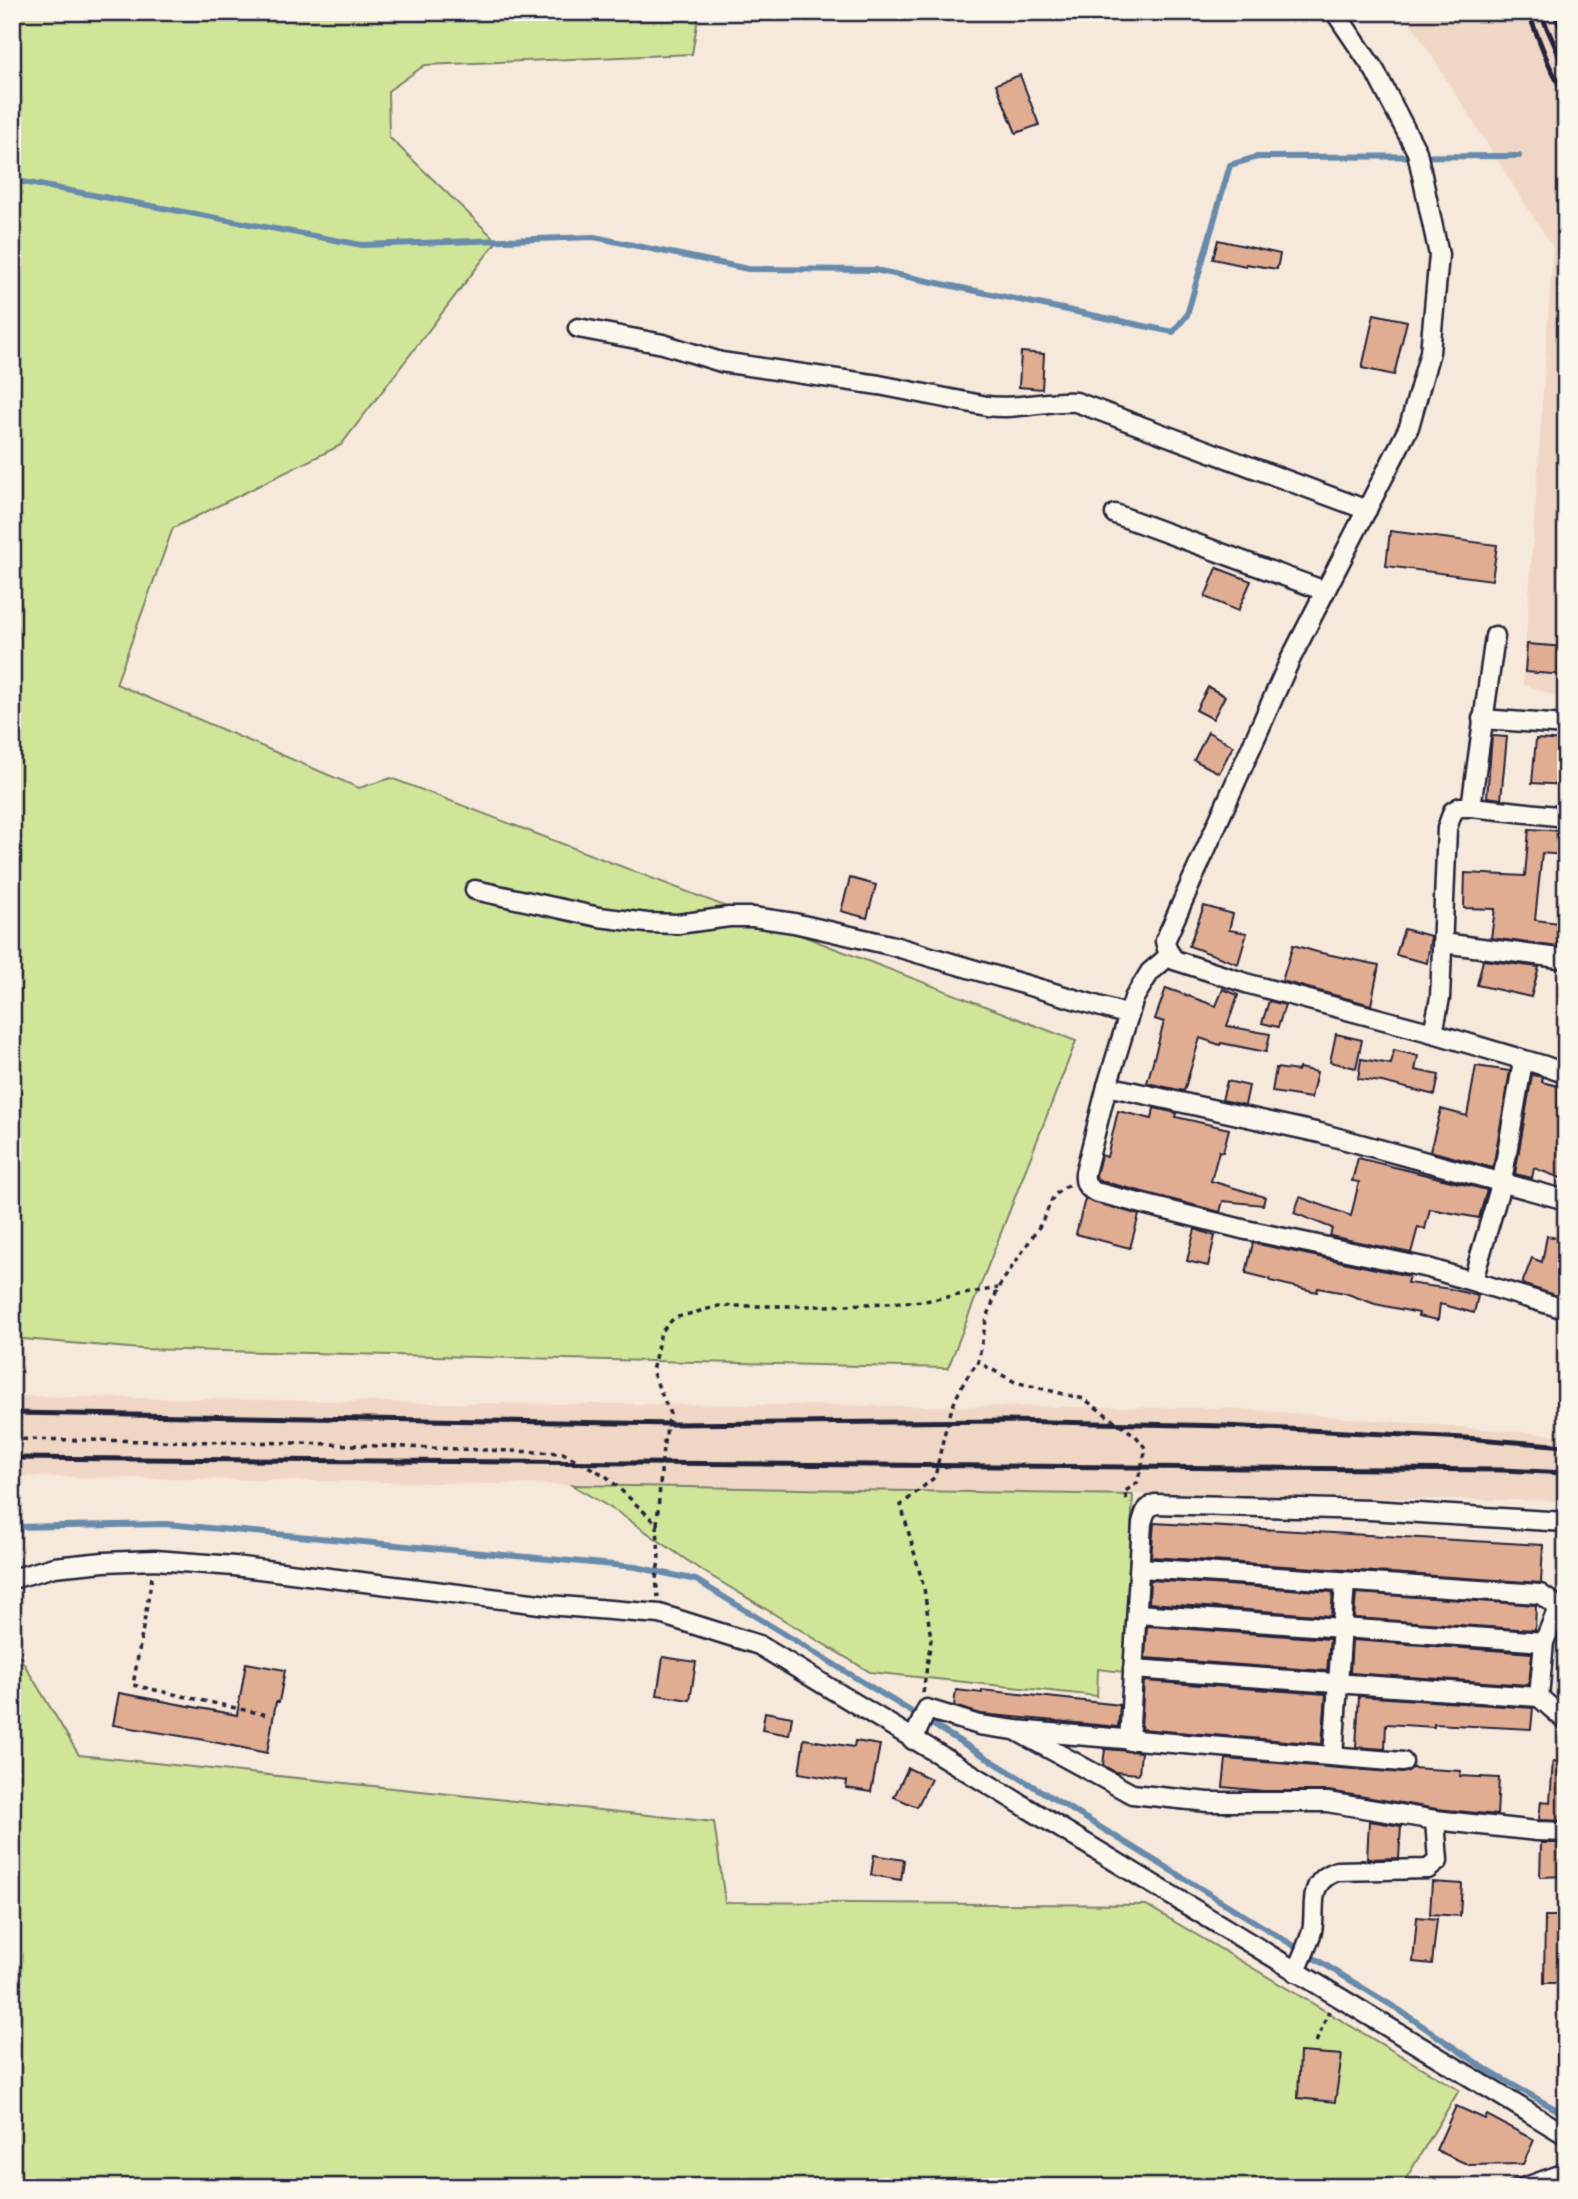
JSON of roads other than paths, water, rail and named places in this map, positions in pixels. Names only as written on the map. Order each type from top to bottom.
[{"type":"street","points":[[1335,12],[1375,71],[1418,159],[1438,255],[1430,352],[1409,427],[1290,660],[1166,941],[1174,960],[1249,984],[1433,1033],[1566,1074]]},
{"type":"street","points":[[578,328],[663,344],[720,362],[879,385],[1000,408],[1060,401],[1076,402],[1367,510]]},
{"type":"street","points":[[1115,514],[1325,591]]},
{"type":"street","points":[[1471,807],[1495,636]]},
{"type":"street","points":[[1482,719],[1566,725]]},
{"type":"street","points":[[1433,1033],[1440,998],[1449,818],[1453,811],[1460,807],[1471,807],[1566,817]]},
{"type":"street","points":[[475,890],[599,917],[648,923],[678,924],[729,917],[753,917],[794,923],[890,945],[1129,1015]]},
{"type":"street","points":[[1443,943],[1566,959]]},
{"type":"street","points":[[1170,954],[1150,972],[1134,998],[1107,1086],[1085,1173],[1084,1181],[1088,1188],[1246,1230],[1429,1268],[1558,1307]]},
{"type":"street","points":[[1473,1280],[1502,1181],[1522,1061]]},
{"type":"street","points":[[1107,1086],[1320,1133],[1566,1200]]},
{"type":"street","points":[[1129,1741],[1144,1517],[1146,1510],[1156,1504],[1370,1510],[1566,1522]]},
{"type":"street","points":[[12,1579],[54,1567],[155,1560],[311,1574],[548,1605],[660,1614],[759,1645],[1566,2135]]},
{"type":"street","points":[[1140,1568],[1540,1594],[1562,1609],[1544,1643],[1539,1697]]},
{"type":"street","points":[[1333,1756],[1345,1582]]},
{"type":"street","points":[[1137,1614],[1544,1643]]},
{"type":"street","points":[[1133,1669],[1539,1697],[1566,1721]]},
{"type":"street","points":[[913,1740],[925,1712],[979,1725],[1016,1730],[1403,1762]]},
{"type":"street","points":[[1016,1730],[1132,1794],[1208,1801],[1327,1802],[1435,1820],[1566,1832]]},
{"type":"street","points":[[1296,1972],[1309,1940],[1317,1885],[1328,1874],[1337,1871],[1428,1870],[1438,1861],[1435,1820]]},
{"type":"lane","points":[[1512,2187],[1566,2168]]},
{"type":"waterway","points":[[12,180],[362,245],[594,237],[748,269],[875,270],[1173,332],[1187,315],[1230,165],[1257,157],[1519,156]]},
{"type":"waterway","points":[[12,1527],[166,1524],[636,1567],[696,1580],[1399,2010],[1490,2072],[1566,2115]]},
{"type":"railway","points":[[1528,12],[1549,65],[1566,98]]},
{"type":"railway","points":[[1540,12],[1566,71]]},
{"type":"railway","points":[[1554,12],[1566,41]]},
{"type":"railway","points":[[12,1413],[673,1424],[1006,1421],[1225,1426],[1566,1446]]},
{"type":"railway","points":[[12,1458],[1503,1470],[1566,1473]]}]
